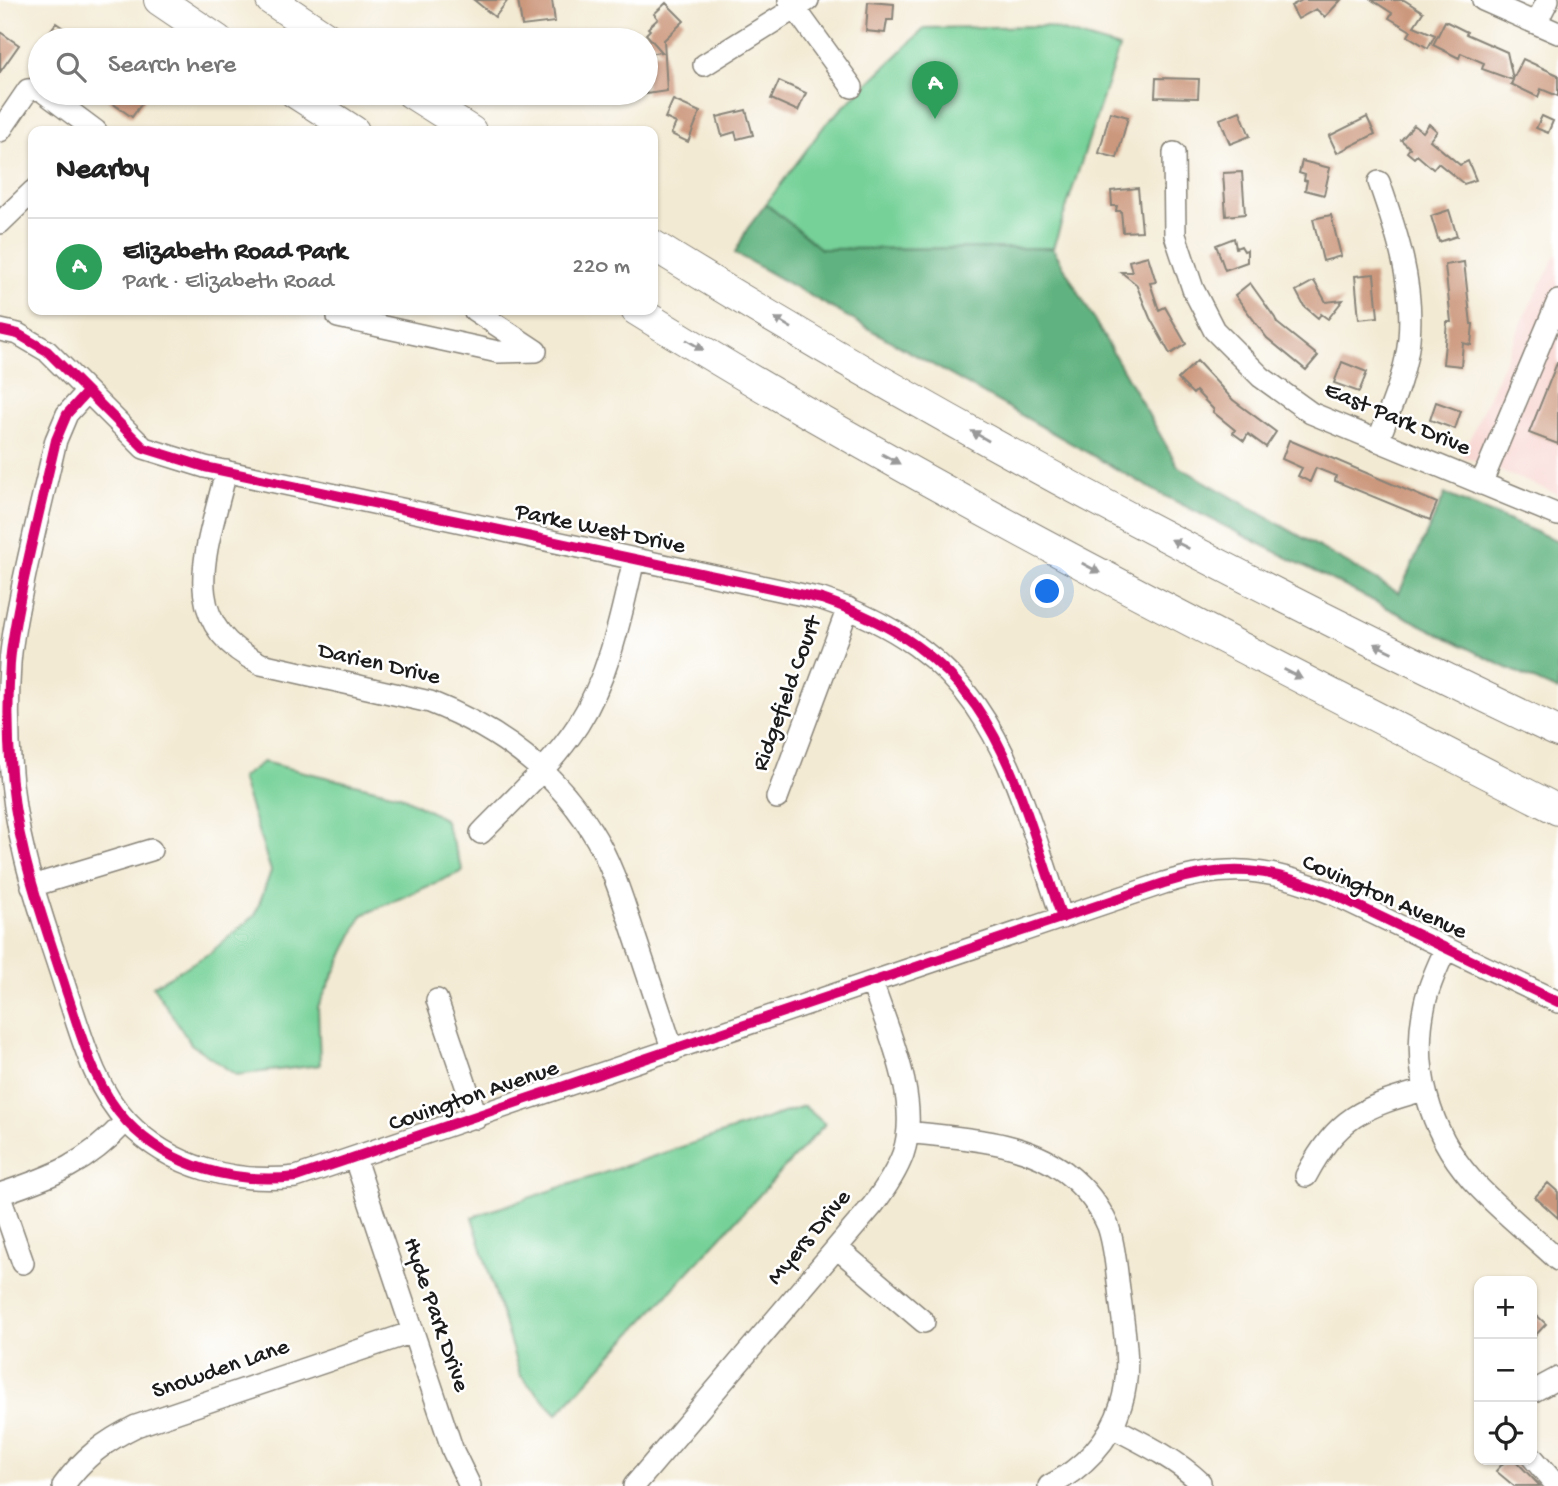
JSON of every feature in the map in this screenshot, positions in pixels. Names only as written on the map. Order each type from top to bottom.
[{"type":"highway","points":[[159,0],[200,28]]},
{"type":"highway","points":[[271,0],[313,28]]},
{"type":"highway","points":[[314,105],[346,126]]},
{"type":"highway","points":[[430,105],[463,126]]},
{"type":"highway","points":[[658,248],[848,362],[1004,450],[1196,552],[1444,678],[1558,732]]},
{"type":"highway","points":[[644,315],[973,506],[1558,810]]},
{"type":"highway","points":[[1444,678],[1558,723]]},
{"type":"highway","points":[[1412,734],[1558,803]]},
{"type":"street","points":[[1483,0],[1558,33]]},
{"type":"street","points":[[1536,23],[1548,0]]},
{"type":"street","points":[[704,65],[797,3],[852,87]]},
{"type":"street","points":[[0,131],[28,90]]},
{"type":"street","points":[[61,105],[89,126]]},
{"type":"street","name":"East Park Drive","points":[[1174,153],[1175,235],[1193,289],[1214,330],[1261,377],[1311,413],[1558,515]]},
{"type":"street","points":[[1378,442],[1401,381],[1409,340],[1408,281],[1399,238],[1379,182]]},
{"type":"street","points":[[0,223],[28,196]]},
{"type":"street","points":[[1481,484],[1558,301]]},
{"type":"street","points":[[338,315],[498,352],[536,351],[482,315]]},
{"type":"street","name":"Parke West Drive","points":[[0,330],[18,334],[47,351],[144,448],[226,471],[810,596],[877,620],[930,656],[954,677],[991,726],[1006,757],[1062,918]]},
{"type":"street","name":"Covington Avenue","points":[[88,392],[67,414],[56,440],[10,660],[9,736],[16,818],[32,886],[97,1076],[126,1121],[154,1145],[193,1166],[244,1179],[296,1177],[1195,874],[1244,870],[1302,881],[1558,1002]]},
{"type":"street","name":"Darien Drive","points":[[226,471],[204,567],[203,589],[206,610],[224,640],[240,654],[261,664],[430,702],[480,724],[541,769],[575,806],[608,860],[673,1051]]},
{"type":"street","points":[[481,833],[577,726],[598,687],[617,634],[634,559]]},
{"type":"street","name":"Ridgefield Court","points":[[777,798],[848,608]]},
{"type":"street","points":[[32,886],[151,850]]},
{"type":"street","points":[[1446,948],[1430,986],[1423,1016],[1421,1059],[1424,1090],[1433,1118],[1443,1139],[1464,1169],[1491,1199],[1558,1260]]},
{"type":"street","name":"Myers Drive","points":[[634,1486],[837,1248],[891,1180],[903,1153],[908,1132],[909,1108],[894,1047],[872,983]]},
{"type":"street","points":[[437,1000],[477,1118]]},
{"type":"street","points":[[1306,1176],[1327,1141],[1353,1116],[1373,1105],[1424,1090]]},
{"type":"street","points":[[23,1263],[0,1195],[68,1169],[92,1154],[126,1121]]},
{"type":"street","points":[[908,1132],[1003,1144],[1029,1152],[1068,1174],[1090,1196],[1107,1225],[1114,1246],[1126,1349],[1126,1378],[1122,1404],[1112,1427],[1098,1448],[1081,1466],[1049,1486]]},
{"type":"street","name":"Hyde Park Drive","points":[[355,1159],[453,1451],[470,1486]]},
{"type":"street","points":[[837,1248],[924,1322]]},
{"type":"street","name":"Snowden Lane","points":[[63,1486],[92,1453],[111,1438],[136,1426],[413,1332]]},
{"type":"street","points":[[1537,1389],[1558,1378]]},
{"type":"street","points":[[1112,1427],[1166,1455],[1200,1482]]},
{"type":"street","points":[[1537,1463],[1557,1486]]},
{"type":"shaded area","points":[[1558,252],[1558,494],[1462,456],[1530,305]]},
{"type":"green space","points":[[1045,26],[1119,48],[1053,248],[821,249],[766,204],[825,125],[925,28]]},
{"type":"green space","points":[[766,204],[821,249],[1053,248],[1178,466],[1399,593],[1445,494],[1558,541],[1558,691],[1159,493],[735,253],[747,229]]},
{"type":"green space","points":[[263,762],[400,795],[444,819],[463,871],[362,915],[318,1007],[320,1065],[236,1075],[191,1044],[153,986],[210,953],[255,915],[271,871],[241,778]]},
{"type":"green space","points":[[804,1106],[825,1124],[557,1414],[520,1375],[472,1217]]},
{"type":"building","points":[[474,0],[508,0],[495,17]]},
{"type":"building","points":[[518,0],[552,0],[555,22],[522,26]]},
{"type":"building","points":[[1302,0],[1341,0],[1325,17],[1316,9],[1298,19],[1291,6]]},
{"type":"building","points":[[1372,0],[1404,0],[1423,12],[1414,26],[1435,35],[1428,48],[1408,36],[1411,31],[1389,18],[1392,13]]},
{"type":"building","points":[[868,2],[894,4],[893,20],[887,20],[885,33],[866,31]]},
{"type":"building","points":[[666,3],[684,21],[664,40],[667,91],[658,92],[658,52],[662,52],[658,48],[658,28],[648,28],[658,19],[654,14]]},
{"type":"building","points":[[1445,21],[1467,32],[1466,34],[1507,52],[1513,79],[1523,59],[1558,75],[1558,96],[1541,89],[1538,97],[1511,84],[1513,80],[1482,69],[1484,63],[1461,53],[1459,58],[1433,45]]},
{"type":"building","points":[[0,32],[19,45],[0,72]]},
{"type":"building","points":[[1156,78],[1199,79],[1198,98],[1155,97]]},
{"type":"building","points":[[779,81],[806,93],[798,111],[771,99]]},
{"type":"building","points":[[673,100],[700,112],[688,142],[671,134],[676,123],[665,118]]},
{"type":"building","points":[[115,105],[140,105],[132,117]]},
{"type":"building","points":[[746,110],[753,135],[737,139],[735,132],[722,136],[717,117]]},
{"type":"building","points":[[1240,111],[1250,136],[1230,144],[1220,119]]},
{"type":"building","points":[[1110,112],[1128,117],[1117,158],[1099,153]]},
{"type":"building","points":[[1542,116],[1553,121],[1548,133],[1536,128]]},
{"type":"building","points":[[1367,117],[1375,134],[1337,153],[1329,136]]},
{"type":"building","points":[[1429,124],[1437,131],[1430,140],[1460,165],[1468,161],[1476,180],[1464,184],[1438,163],[1433,169],[1417,155],[1414,158],[1407,152],[1410,148],[1401,140],[1414,125],[1423,132]]},
{"type":"building","points":[[1302,161],[1330,168],[1324,195],[1305,190],[1305,175],[1299,173]]},
{"type":"building","points":[[1242,172],[1245,214],[1226,216],[1223,173]]},
{"type":"building","points":[[1138,188],[1142,231],[1123,232],[1121,211],[1116,211],[1117,206],[1112,206],[1111,191]]},
{"type":"building","points":[[1449,210],[1457,236],[1439,242],[1431,216]]},
{"type":"building","points":[[1331,215],[1341,256],[1323,261],[1313,219]]},
{"type":"building","points":[[1234,238],[1236,248],[1241,246],[1244,251],[1247,250],[1247,262],[1225,270],[1216,245]]},
{"type":"building","points":[[1148,256],[1156,282],[1150,283],[1159,310],[1165,307],[1186,344],[1170,354],[1150,318],[1136,284],[1121,272],[1132,272],[1129,261]]},
{"type":"building","points":[[1464,262],[1473,324],[1471,345],[1463,343],[1461,366],[1443,364],[1447,322],[1451,322],[1445,265]]},
{"type":"building","points":[[1374,274],[1378,317],[1359,319],[1355,276]]},
{"type":"building","points":[[1314,281],[1326,302],[1343,300],[1328,319],[1321,314],[1318,318],[1304,306],[1296,291]]},
{"type":"building","points":[[1250,283],[1277,323],[1318,356],[1306,370],[1267,338],[1235,295]]},
{"type":"building","points":[[1197,361],[1233,400],[1276,432],[1266,447],[1248,434],[1244,441],[1233,433],[1235,430],[1213,412],[1196,391],[1193,394],[1178,379]]},
{"type":"building","points":[[1342,362],[1367,372],[1359,392],[1334,383]]},
{"type":"building","points":[[1558,363],[1558,444],[1529,433]]},
{"type":"building","points":[[1436,402],[1461,411],[1455,429],[1430,420]]},
{"type":"building","points":[[1289,440],[1437,503],[1430,520],[1335,481],[1336,476],[1316,468],[1310,482],[1298,476],[1302,468],[1282,459]]},
{"type":"building","points":[[1548,1183],[1558,1192],[1558,1218],[1535,1197]]},
{"type":"building","points":[[1537,1316],[1546,1324],[1537,1334]]},
{"type":"building","points":[[1501,1465],[1520,1465],[1540,1486],[1514,1486],[1496,1471]]},
{"type":"cycle path","points":[[0,330],[18,334],[47,351],[144,448],[205,467],[822,599],[879,623],[924,652],[959,685],[987,723],[1027,812],[1062,918]]},
{"type":"cycle path","points":[[87,392],[67,414],[56,440],[17,613],[9,687],[9,736],[15,809],[34,891],[97,1077],[127,1122],[144,1138],[184,1161],[227,1175],[273,1179],[296,1177],[1164,883],[1208,873],[1248,871],[1268,874],[1331,893],[1558,1002]]},
{"type":"place","name":"Elizabeth Road Park","points":[[935,119]]}]
